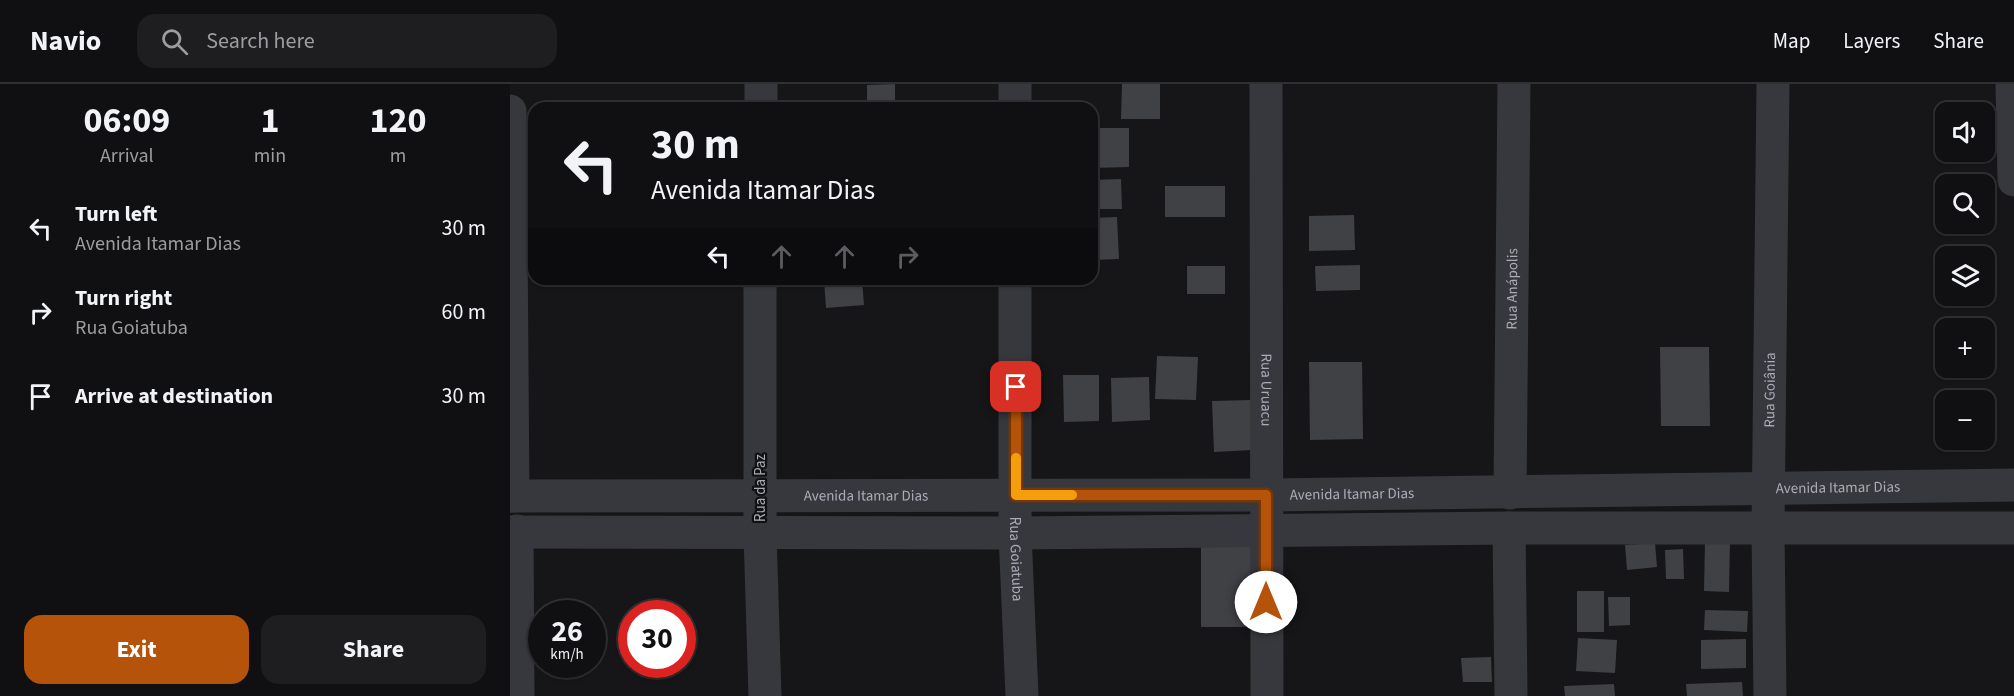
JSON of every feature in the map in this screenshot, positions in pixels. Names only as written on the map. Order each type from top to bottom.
[{"type":"street","points":[[761,84],[761,102]]},
{"type":"street","points":[[1015,84],[1015,102]]},
{"type":"street","name":"Rua Uruacu","points":[[1266,84],[1267,696]]},
{"type":"street","name":"Rua Anápolis","points":[[1510,493],[1514,84]]},
{"type":"street","name":"Rua Goiânia","points":[[1770,696],[1768,489],[1773,84]]},
{"type":"street","points":[[2012,84],[2014,180]]},
{"type":"street","points":[[510,111],[511,496]]},
{"type":"street","name":"Rua da Paz","points":[[760,285],[760,533],[765,696]]},
{"type":"street","name":"Rua Goiatuba","points":[[1016,285],[1016,533],[1022,696]]},
{"type":"street","name":"Avenida Itamar Dias","points":[[511,496],[1266,495],[2014,485]]},
{"type":"street","points":[[1509,528],[1511,696]]},
{"type":"street","points":[[518,696],[513,532],[1016,533],[1509,528],[2014,528]]},
{"type":"building","points":[[895,84],[895,102],[867,102],[867,85]]},
{"type":"building","points":[[1122,84],[1160,84],[1160,119],[1121,119]]},
{"type":"building","points":[[1098,128],[1129,128],[1129,167],[1098,168]]},
{"type":"building","points":[[1121,179],[1122,209],[1098,209],[1098,180]]},
{"type":"building","points":[[1165,186],[1225,186],[1225,217],[1165,217]]},
{"type":"building","points":[[1354,215],[1355,250],[1309,251],[1309,216]]},
{"type":"building","points":[[1117,217],[1119,259],[1098,260],[1098,218]]},
{"type":"building","points":[[1360,265],[1360,290],[1316,291],[1315,266]]},
{"type":"building","points":[[1187,266],[1225,266],[1225,294],[1187,294]]},
{"type":"building","points":[[824,285],[862,285],[864,305],[826,308]]},
{"type":"building","points":[[1660,347],[1709,347],[1710,426],[1661,426]]},
{"type":"building","points":[[1157,356],[1198,357],[1196,400],[1155,399]]},
{"type":"building","points":[[1309,362],[1362,362],[1363,439],[1310,440]]},
{"type":"building","points":[[1063,375],[1099,375],[1099,421],[1064,422]]},
{"type":"building","points":[[1149,377],[1150,420],[1112,422],[1111,378]]},
{"type":"building","points":[[1251,400],[1252,450],[1214,452],[1212,401]]},
{"type":"building","points":[[1252,536],[1252,627],[1201,627],[1201,537]]},
{"type":"building","points":[[1705,540],[1730,541],[1729,592],[1704,591]]},
{"type":"building","points":[[1655,543],[1657,567],[1627,570],[1625,545]]},
{"type":"building","points":[[1683,549],[1684,579],[1666,579],[1665,550]]},
{"type":"building","points":[[1577,591],[1604,591],[1604,632],[1577,632]]},
{"type":"building","points":[[1608,597],[1630,597],[1630,625],[1609,626]]},
{"type":"building","points":[[1705,610],[1748,611],[1747,632],[1704,630]]},
{"type":"building","points":[[1578,638],[1617,640],[1615,673],[1576,671]]},
{"type":"building","points":[[1746,639],[1746,668],[1701,669],[1701,640]]},
{"type":"building","points":[[1491,657],[1492,682],[1463,682],[1461,658]]},
{"type":"building","points":[[1742,682],[1743,696],[1687,696],[1686,684]]},
{"type":"building","points":[[1614,684],[1615,696],[1565,696],[1564,686]]},
{"type":"slow traffic","points":[[1016,458],[1016,495],[1072,495]]},
{"type":"route","points":[[1016,387],[1016,495],[1266,495],[1266,602]]}]
